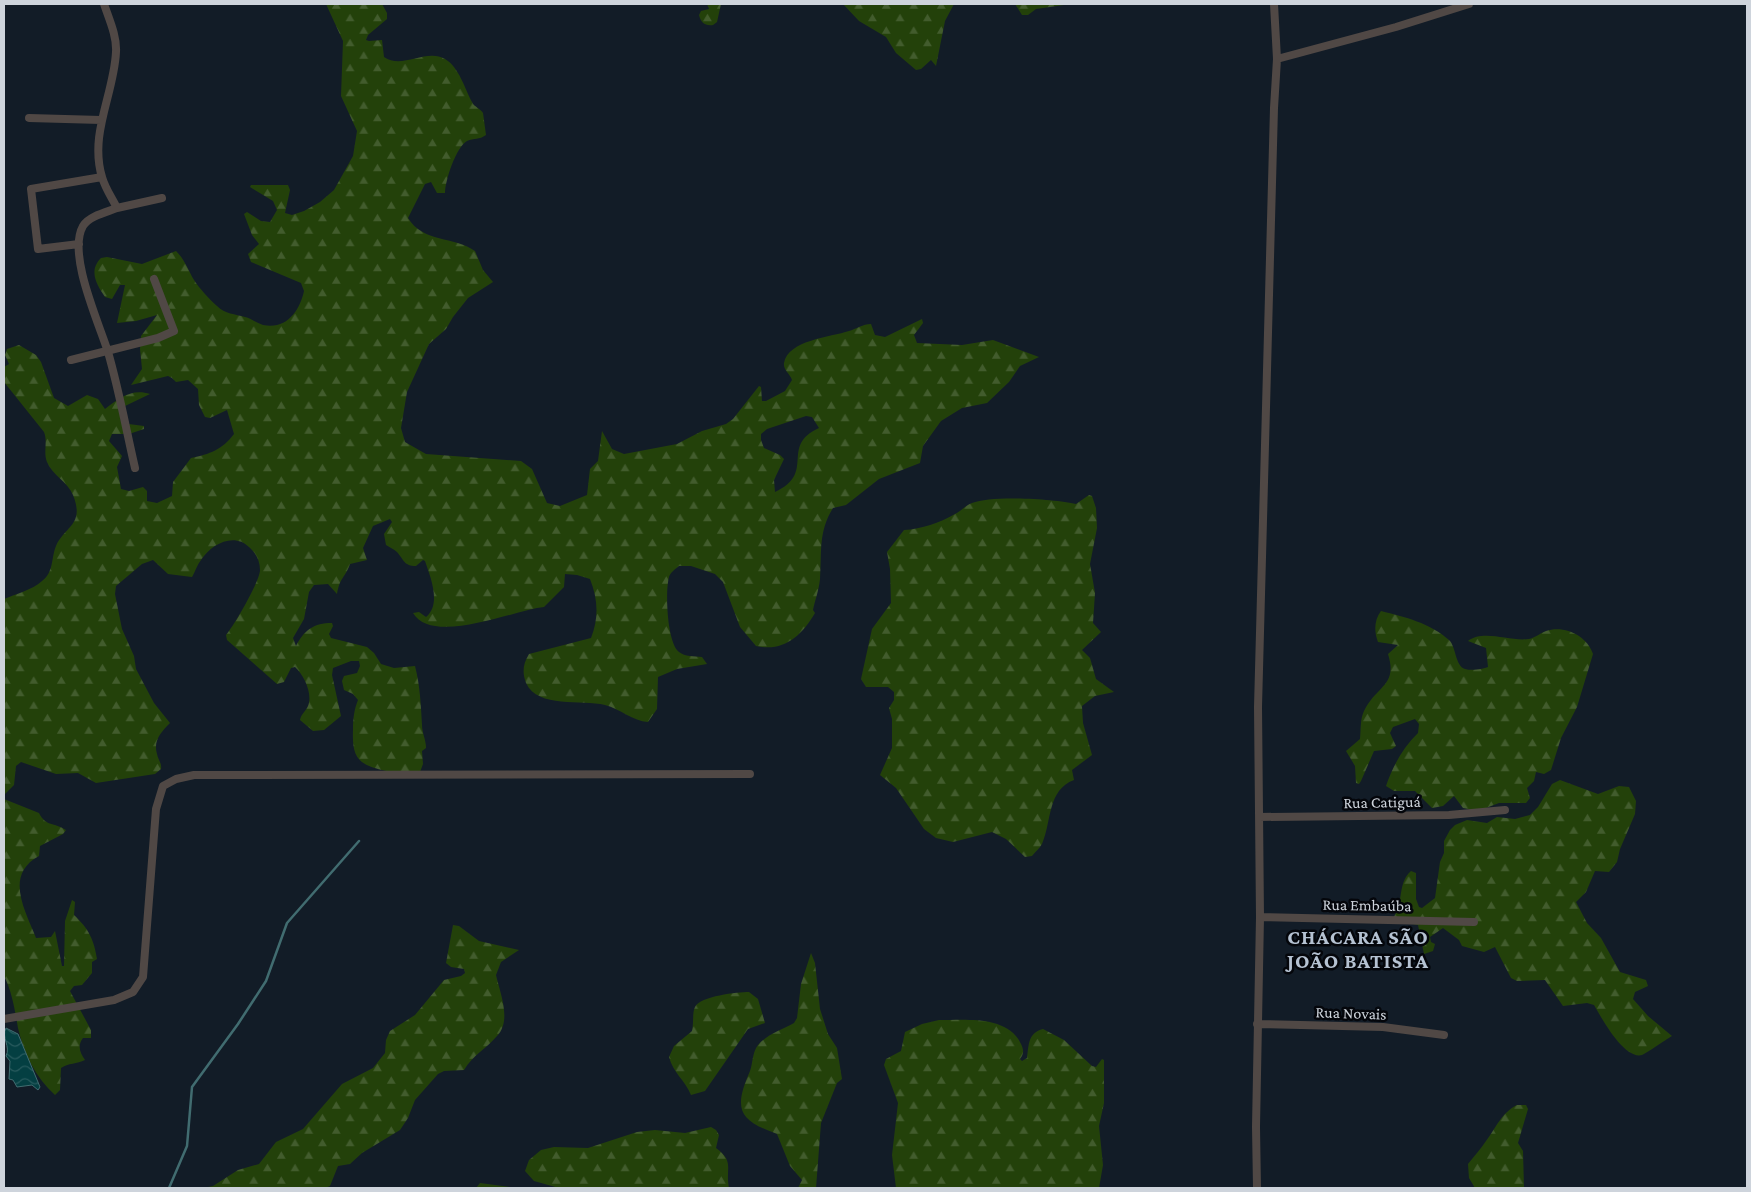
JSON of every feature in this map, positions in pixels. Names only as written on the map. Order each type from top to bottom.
[{"type":"street","points":[[104,4],[116,41],[113,69],[101,120],[99,146],[102,177],[117,208]]},
{"type":"street","points":[[1257,1188],[1256,1024],[1260,917],[1258,698],[1273,137],[1278,59],[1274,4]]},
{"type":"street","points":[[1278,59],[1396,27],[1469,4]]},
{"type":"street","points":[[29,118],[101,120]]},
{"type":"street","points":[[79,244],[38,249],[31,189],[102,177]]},
{"type":"street","points":[[135,468],[108,352],[88,298],[79,244],[83,226],[93,218],[117,208],[162,198]]},
{"type":"street","points":[[70,360],[108,352],[158,338],[174,331],[154,279]]},
{"type":"street","points":[[4,1019],[114,1000],[133,992],[143,978],[156,809],[163,786],[176,779],[194,775],[750,774]]},
{"type":"street","name":"Rua Catiguá","points":[[1259,817],[1449,815],[1505,810]]},
{"type":"street","name":"Rua Embaúba","points":[[1260,917],[1474,922]]},
{"type":"street","name":"Rua Novais","points":[[1256,1024],[1383,1027],[1444,1034]]},
{"type":"green space","points":[[326,4],[382,4],[387,13],[387,19],[368,35],[366,40],[382,40],[384,57],[391,60],[398,61],[430,56],[438,56],[445,59],[458,73],[473,104],[483,113],[486,135],[463,144],[455,157],[449,173],[445,193],[437,193],[431,182],[425,184],[408,218],[422,232],[467,246],[475,251],[483,270],[493,282],[468,298],[446,329],[429,344],[407,392],[401,428],[405,442],[426,454],[521,461],[532,469],[547,503],[560,506],[587,495],[590,469],[598,461],[602,431],[612,449],[624,454],[677,444],[702,431],[726,424],[733,419],[759,386],[761,387],[762,401],[766,401],[785,391],[792,380],[784,365],[787,355],[793,349],[811,341],[871,324],[875,335],[885,337],[922,319],[923,323],[914,335],[917,343],[962,345],[993,340],[1039,357],[1020,366],[1009,382],[987,403],[962,408],[941,421],[923,446],[920,463],[879,479],[846,505],[833,508],[823,534],[819,583],[813,610],[815,613],[804,629],[790,641],[775,647],[756,646],[740,627],[723,582],[715,574],[691,566],[679,566],[674,570],[669,577],[667,594],[668,617],[672,639],[675,647],[681,654],[702,657],[707,664],[677,669],[658,677],[657,709],[648,722],[605,705],[561,702],[540,697],[526,683],[524,668],[529,654],[591,638],[594,631],[596,608],[595,594],[590,579],[565,574],[564,587],[544,607],[475,624],[438,626],[423,622],[413,613],[419,612],[426,617],[431,611],[434,598],[430,574],[425,561],[423,560],[416,566],[409,565],[396,551],[386,545],[384,534],[392,522],[390,519],[373,526],[363,548],[367,560],[350,564],[337,594],[328,584],[314,585],[309,592],[304,619],[293,638],[296,646],[310,628],[320,624],[332,623],[333,626],[329,634],[331,638],[367,647],[374,653],[381,664],[394,668],[415,666],[426,748],[422,751],[423,764],[420,772],[406,774],[387,771],[367,765],[358,758],[353,739],[353,722],[358,700],[353,694],[344,690],[342,681],[344,676],[357,673],[360,666],[359,661],[351,661],[333,668],[332,675],[341,716],[324,730],[313,731],[300,720],[308,706],[309,696],[307,685],[298,670],[295,667],[291,668],[284,682],[277,684],[227,640],[226,635],[251,593],[260,570],[256,555],[251,549],[237,540],[230,540],[217,545],[205,554],[192,577],[168,574],[153,560],[142,564],[116,586],[115,594],[122,629],[134,656],[136,669],[154,703],[170,723],[161,733],[156,745],[161,769],[155,774],[96,783],[78,773],[56,774],[21,762],[16,766],[14,785],[4,795],[4,599],[34,587],[46,577],[49,573],[56,546],[72,524],[77,513],[71,490],[49,467],[45,454],[46,440],[44,432],[4,382],[4,367],[9,364],[5,355],[7,349],[19,345],[36,355],[41,362],[54,398],[68,406],[87,395],[98,399],[105,409],[132,393],[143,392],[150,394],[125,406],[120,412],[121,423],[144,426],[144,429],[129,434],[112,434],[109,441],[122,456],[117,467],[121,489],[129,491],[143,487],[147,491],[147,501],[157,503],[172,496],[173,482],[191,458],[215,450],[225,444],[234,434],[227,410],[210,418],[205,417],[199,405],[198,389],[188,380],[176,382],[168,376],[131,385],[142,369],[141,336],[157,315],[136,321],[117,323],[125,285],[120,285],[112,299],[105,297],[95,278],[95,268],[101,258],[107,257],[142,264],[176,251],[199,287],[223,311],[271,326],[291,317],[302,298],[304,291],[301,283],[251,262],[248,254],[259,244],[252,235],[244,214],[247,212],[261,221],[270,222],[277,210],[273,201],[250,187],[251,185],[288,185],[290,190],[285,213],[292,215],[320,202],[334,190],[353,156],[357,131],[341,96],[343,41]],"holes":[[[806,416],[812,417],[819,428],[807,435],[801,443],[794,477],[787,485],[775,492],[774,480],[784,459],[780,455],[764,448],[761,434],[767,429]]]},
{"type":"green space","points":[[707,4],[721,4],[717,22],[713,25],[704,23],[699,15],[701,11],[709,9]]},
{"type":"green space","points":[[843,4],[954,4],[945,21],[936,66],[931,60],[921,69],[916,70],[896,53],[886,37],[859,21]]},
{"type":"green space","points":[[1015,4],[1064,5],[1036,9],[1028,15],[1022,15]]},
{"type":"green space","points":[[1089,495],[1092,496],[1096,508],[1097,528],[1090,564],[1095,593],[1093,623],[1101,632],[1082,650],[1090,658],[1096,679],[1114,692],[1095,696],[1082,706],[1083,723],[1092,755],[1072,770],[1074,780],[1059,791],[1052,807],[1042,844],[1032,856],[1025,857],[1006,839],[992,832],[953,842],[936,838],[924,829],[896,788],[880,775],[892,748],[892,719],[889,708],[894,700],[894,692],[888,687],[866,687],[861,679],[872,629],[891,603],[890,569],[887,552],[904,530],[937,523],[972,503],[1008,498],[1076,504]]},
{"type":"green space","points":[[1381,611],[1417,621],[1442,634],[1451,643],[1459,664],[1468,670],[1488,667],[1486,648],[1468,641],[1482,636],[1529,639],[1546,631],[1561,630],[1581,637],[1586,642],[1593,654],[1577,707],[1561,738],[1551,770],[1544,774],[1536,772],[1534,781],[1527,788],[1530,798],[1526,803],[1499,803],[1478,811],[1463,808],[1454,796],[1443,806],[1432,808],[1415,791],[1394,791],[1386,786],[1399,757],[1418,733],[1419,724],[1415,719],[1393,727],[1390,733],[1396,746],[1392,749],[1374,751],[1361,781],[1359,784],[1356,783],[1355,766],[1346,751],[1360,739],[1361,721],[1364,711],[1369,702],[1385,685],[1390,673],[1388,654],[1398,645],[1378,642],[1375,626]]},
{"type":"green space","points":[[1560,780],[1598,794],[1619,786],[1629,787],[1636,801],[1635,814],[1620,849],[1617,862],[1609,872],[1595,871],[1586,892],[1576,902],[1587,923],[1601,938],[1620,972],[1646,980],[1648,986],[1635,992],[1633,999],[1648,1016],[1672,1036],[1642,1055],[1635,1055],[1621,1045],[1594,1005],[1587,1003],[1563,1006],[1545,980],[1517,981],[1511,978],[1495,947],[1484,952],[1462,946],[1459,940],[1443,928],[1430,937],[1431,942],[1435,944],[1433,951],[1424,954],[1418,925],[1391,920],[1398,909],[1406,876],[1411,871],[1416,873],[1416,899],[1419,907],[1422,908],[1435,898],[1440,862],[1444,853],[1444,841],[1455,825],[1467,820],[1487,823],[1497,817],[1515,819],[1530,815],[1538,807],[1552,784]]},
{"type":"green space","points":[[4,799],[39,813],[47,822],[66,830],[63,834],[40,846],[39,856],[28,864],[22,873],[20,894],[36,938],[51,937],[55,931],[62,966],[64,966],[65,921],[72,900],[75,902],[74,915],[84,925],[90,935],[97,959],[92,962],[92,973],[82,985],[74,986],[70,991],[91,1030],[91,1038],[83,1038],[80,1044],[85,1060],[61,1068],[60,1090],[55,1095],[42,1081],[27,1056],[4,976]]},
{"type":"green space","points":[[453,925],[459,926],[479,941],[519,950],[501,962],[496,975],[504,1007],[504,1023],[493,1041],[471,1060],[464,1070],[444,1071],[438,1074],[415,1100],[408,1118],[400,1130],[362,1153],[350,1164],[338,1166],[330,1186],[325,1188],[203,1188],[213,1186],[238,1170],[259,1164],[276,1142],[303,1129],[342,1084],[373,1068],[385,1053],[386,1040],[390,1031],[415,1015],[444,980],[461,976],[465,973],[464,969],[451,967],[446,963]]},
{"type":"green space","points":[[811,953],[815,963],[820,1009],[828,1034],[837,1048],[842,1079],[837,1083],[821,1123],[816,1188],[798,1188],[802,1180],[790,1166],[777,1134],[754,1124],[743,1112],[741,1104],[745,1084],[758,1045],[770,1035],[794,1023],[797,1018],[801,984]]},
{"type":"green space","points":[[749,992],[758,999],[765,1023],[748,1029],[705,1091],[691,1095],[673,1068],[669,1057],[674,1046],[692,1031],[695,1007],[698,1003],[711,997]]},
{"type":"green space","points":[[939,1020],[985,1021],[1006,1028],[1015,1035],[1023,1048],[1020,1059],[1022,1061],[1027,1058],[1032,1036],[1043,1029],[1064,1040],[1092,1066],[1096,1067],[1102,1059],[1104,1060],[1104,1103],[1099,1126],[1103,1165],[1099,1188],[896,1188],[892,1155],[898,1103],[884,1065],[886,1059],[901,1051],[905,1032],[922,1024]]},
{"type":"green space","points":[[1517,1105],[1526,1105],[1528,1109],[1518,1143],[1523,1151],[1524,1188],[1475,1188],[1469,1178],[1468,1164],[1503,1116]]},
{"type":"green space","points":[[711,1127],[719,1135],[716,1148],[722,1153],[727,1162],[729,1188],[559,1188],[534,1181],[525,1171],[529,1160],[541,1150],[554,1147],[588,1148],[637,1132],[655,1130],[685,1133]]},
{"type":"green space","points":[[480,1183],[518,1188],[476,1188]]},
{"type":"water","points":[[6,1028],[18,1034],[40,1087],[38,1090],[32,1085],[17,1087],[13,1080],[9,1079],[10,1061],[6,1056]]},
{"type":"waterway","points":[[169,1188],[187,1146],[192,1087],[238,1024],[266,981],[287,923],[359,841]]},
{"type":"district","name":"CHÁCARA SÃO JOÃO BATISTA","points":[[1358,949]]}]
